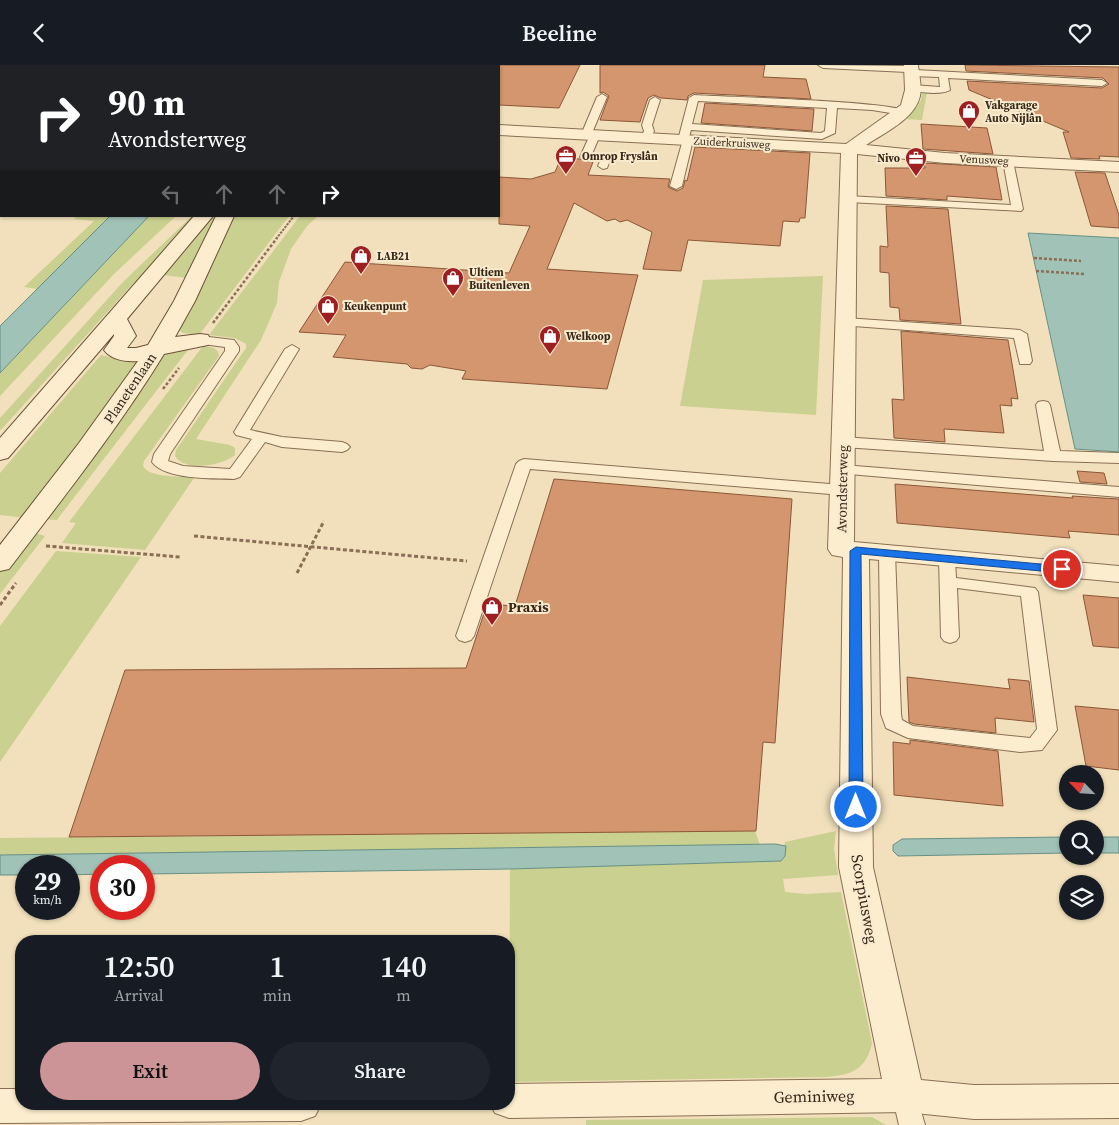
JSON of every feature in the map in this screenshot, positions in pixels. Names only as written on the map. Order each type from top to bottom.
[{"type":"street","points":[[849,149],[903,112],[912,101],[912,74]]},
{"type":"street","name":"Zuiderkruisweg","points":[[500,130],[646,138],[686,136],[849,149]]},
{"type":"street","name":"Venusweg","points":[[849,149],[1119,167]]},
{"type":"street","name":"Avondsterweg","points":[[849,149],[841,549],[871,552]]},
{"type":"street","points":[[0,453],[149,283],[203,217]]},
{"type":"street","name":"Planetenlaan","points":[[4,555],[98,434],[163,338],[183,305],[225,217]]},
{"type":"street","points":[[149,283],[165,279],[179,281],[182,285],[179,291],[183,305]]},
{"type":"street","points":[[117,319],[125,336],[115,348],[117,353],[136,355],[163,338],[183,341],[200,340]]},
{"type":"street","points":[[871,552],[947,571],[1119,574]]},
{"type":"street","name":"Scorpiusweg","points":[[871,552],[856,867],[909,1110]]},
{"type":"street","name":"Geminiweg","points":[[515,1101],[909,1110],[974,1102],[1119,1101]]},
{"type":"street","points":[[0,1106],[15,1107]]},
{"type":"street","points":[[113,1110],[254,1115],[275,1110]]},
{"type":"lane","points":[[6,65],[17,65]]},
{"type":"lane","points":[[822,65],[912,74],[1102,83]]},
{"type":"lane","points":[[912,74],[945,90],[943,75]]},
{"type":"lane","points":[[602,97],[590,135],[586,157],[606,158],[603,167]]},
{"type":"lane","points":[[676,186],[694,98],[872,107],[903,112]]},
{"type":"lane","points":[[646,138],[649,131],[647,125],[655,100]]},
{"type":"lane","points":[[686,136],[822,136],[830,133],[832,105]]},
{"type":"lane","points":[[848,199],[1017,209],[1008,161]]},
{"type":"lane","points":[[845,322],[1020,334],[1025,361]]},
{"type":"lane","points":[[200,340],[229,343],[232,351],[162,454],[160,461],[163,465],[173,469],[234,474],[261,437]]},
{"type":"lane","points":[[292,349],[241,432],[282,442],[342,447]]},
{"type":"lane","points":[[1044,405],[1054,456]]},
{"type":"lane","points":[[843,442],[1119,459]]},
{"type":"lane","points":[[465,636],[524,464],[1119,492]]},
{"type":"lane","points":[[871,552],[893,723],[908,732],[1020,745],[1035,745],[1048,730],[1029,592],[947,571],[950,637]]},
{"type":"path","name":"Planetenlaan","points":[[162,391],[293,217]]},
{"type":"path","points":[[1034,258],[1081,261]]},
{"type":"path","points":[[1036,271],[1085,274]]},
{"type":"path","points":[[297,573],[324,521]]},
{"type":"path","points":[[194,536],[490,563]]},
{"type":"path","points":[[45,546],[180,557]]},
{"type":"green space","points":[[927,92],[922,120],[903,119],[918,105],[922,98],[922,93]]},
{"type":"green space","points":[[76,217],[109,217],[38,289],[24,287],[94,221],[74,219]]},
{"type":"green space","points":[[148,217],[175,217],[114,274],[0,396],[0,373]]},
{"type":"green space","points":[[191,217],[198,217],[130,287],[0,431],[0,418],[123,282]]},
{"type":"green space","points":[[209,217],[219,217],[188,278],[162,275]]},
{"type":"green space","points":[[231,217],[288,217],[199,335],[183,333],[177,328]]},
{"type":"green space","points":[[299,217],[317,217],[307,226],[291,249],[279,282],[277,303],[261,340],[196,439],[230,445],[235,448],[235,455],[222,462],[195,466],[180,461],[175,456],[176,450],[246,348],[246,344],[235,338],[209,335]]},
{"type":"green space","points":[[823,276],[816,415],[680,406],[703,280]]},
{"type":"green space","points":[[191,346],[57,520],[41,519],[163,352]]},
{"type":"green space","points":[[203,346],[216,349],[219,356],[144,461],[143,466],[146,470],[158,475],[194,478],[145,550],[62,543],[76,523],[69,522]]},
{"type":"green space","points":[[101,355],[124,361],[142,360],[27,518],[0,515],[0,473]]},
{"type":"green space","points":[[31,532],[45,536],[0,594],[0,572]]},
{"type":"green space","points":[[56,551],[141,557],[0,762],[0,626]]},
{"type":"green space","points":[[755,831],[760,845],[0,855],[0,838]]},
{"type":"green space","points":[[836,831],[834,848],[838,875],[783,879],[785,892],[806,894],[841,892],[872,1043],[866,1059],[861,1065],[843,1075],[826,1077],[515,1082],[515,935],[510,935],[510,869],[781,861],[785,842]]},
{"type":"green space","points":[[872,1117],[886,1125],[586,1125],[586,1120]]},
{"type":"water","points":[[109,217],[148,217],[0,373],[0,326]]},
{"type":"water","points":[[1028,233],[1119,238],[1119,452],[1075,449]]},
{"type":"water","points":[[1059,837],[1059,853],[898,856],[893,851],[893,845],[902,839]]},
{"type":"water","points":[[1104,837],[1119,837],[1119,853],[1104,853]]},
{"type":"water","points":[[775,844],[786,846],[785,856],[781,861],[510,869],[155,874],[155,855],[90,855],[90,874],[80,875],[80,855],[15,855],[15,875],[0,875],[0,855]]},
{"type":"building","points":[[500,65],[580,65],[559,108],[500,105]]},
{"type":"building","points":[[600,65],[765,65],[763,77],[806,79],[811,99],[694,93],[688,96],[687,100],[661,98],[654,95],[648,98],[640,122],[600,120],[609,96],[603,92],[600,93]]},
{"type":"building","points":[[965,65],[1119,67],[1119,157],[1099,156],[1100,159],[1071,158],[1063,132],[1069,132],[969,90],[967,81],[1102,88],[1109,84],[1103,78],[966,71]]},
{"type":"building","points":[[705,103],[814,109],[812,131],[701,123]]},
{"type":"building","points":[[921,124],[987,128],[993,154],[923,149]]},
{"type":"building","points":[[695,147],[810,153],[805,218],[800,218],[799,222],[783,221],[780,246],[688,240],[681,271],[643,269],[652,232],[627,220],[620,222],[615,219],[607,221],[574,203],[547,269],[638,275],[607,389],[462,379],[466,371],[430,365],[422,369],[411,368],[407,364],[333,357],[346,335],[299,332],[345,262],[509,273],[530,226],[499,224],[500,177],[531,179],[555,172],[561,158],[593,162],[588,175],[670,179],[668,187],[677,191],[683,188],[685,180],[687,181]]},
{"type":"building","points":[[924,163],[996,167],[1002,200],[947,196],[947,200],[886,196],[885,168],[925,168]]},
{"type":"building","points":[[1075,172],[1105,173],[1119,215],[1119,228],[1091,226]]},
{"type":"building","points":[[886,206],[948,209],[961,324],[900,320],[899,308],[890,307],[889,273],[880,272],[880,246],[888,247]]},
{"type":"building","points":[[901,331],[1008,340],[1018,399],[1011,398],[1012,406],[1000,405],[1004,433],[944,429],[945,442],[894,438],[892,399],[904,400]]},
{"type":"building","points":[[1077,471],[1104,473],[1107,484],[1080,482]]},
{"type":"building","points":[[554,479],[792,499],[775,743],[763,742],[756,831],[69,837],[125,670],[466,668],[487,604],[515,606]]},
{"type":"building","points":[[895,484],[1073,498],[1072,496],[1119,499],[1119,535],[1068,531],[1070,538],[897,523]]},
{"type":"building","points":[[1083,595],[1119,598],[1119,648],[1093,646]]},
{"type":"building","points":[[907,677],[1010,689],[1008,679],[1029,681],[1034,722],[995,718],[996,733],[914,724],[909,722]]},
{"type":"building","points":[[1075,706],[1119,710],[1119,770],[1104,768],[1104,765],[1086,765]]},
{"type":"building","points":[[910,740],[998,751],[1003,806],[894,795],[893,742],[910,744]]},
{"type":"place","name":"Vakgarage Auto Nijlân","points":[[969,130]]},
{"type":"place","name":"Omrop Fryslân","points":[[566,175]]},
{"type":"place","name":"Nivo","points":[[916,177]]},
{"type":"place","name":"LAB21","points":[[361,275]]},
{"type":"place","name":"Ultiem Buitenleven","points":[[453,297]]},
{"type":"place","name":"Keukenpunt","points":[[328,325]]},
{"type":"place","name":"Welkoop","points":[[550,355]]},
{"type":"place","name":"Praxis","points":[[492,626]]},
{"type":"route","points":[[856,807],[856,551],[1062,569]]}]
